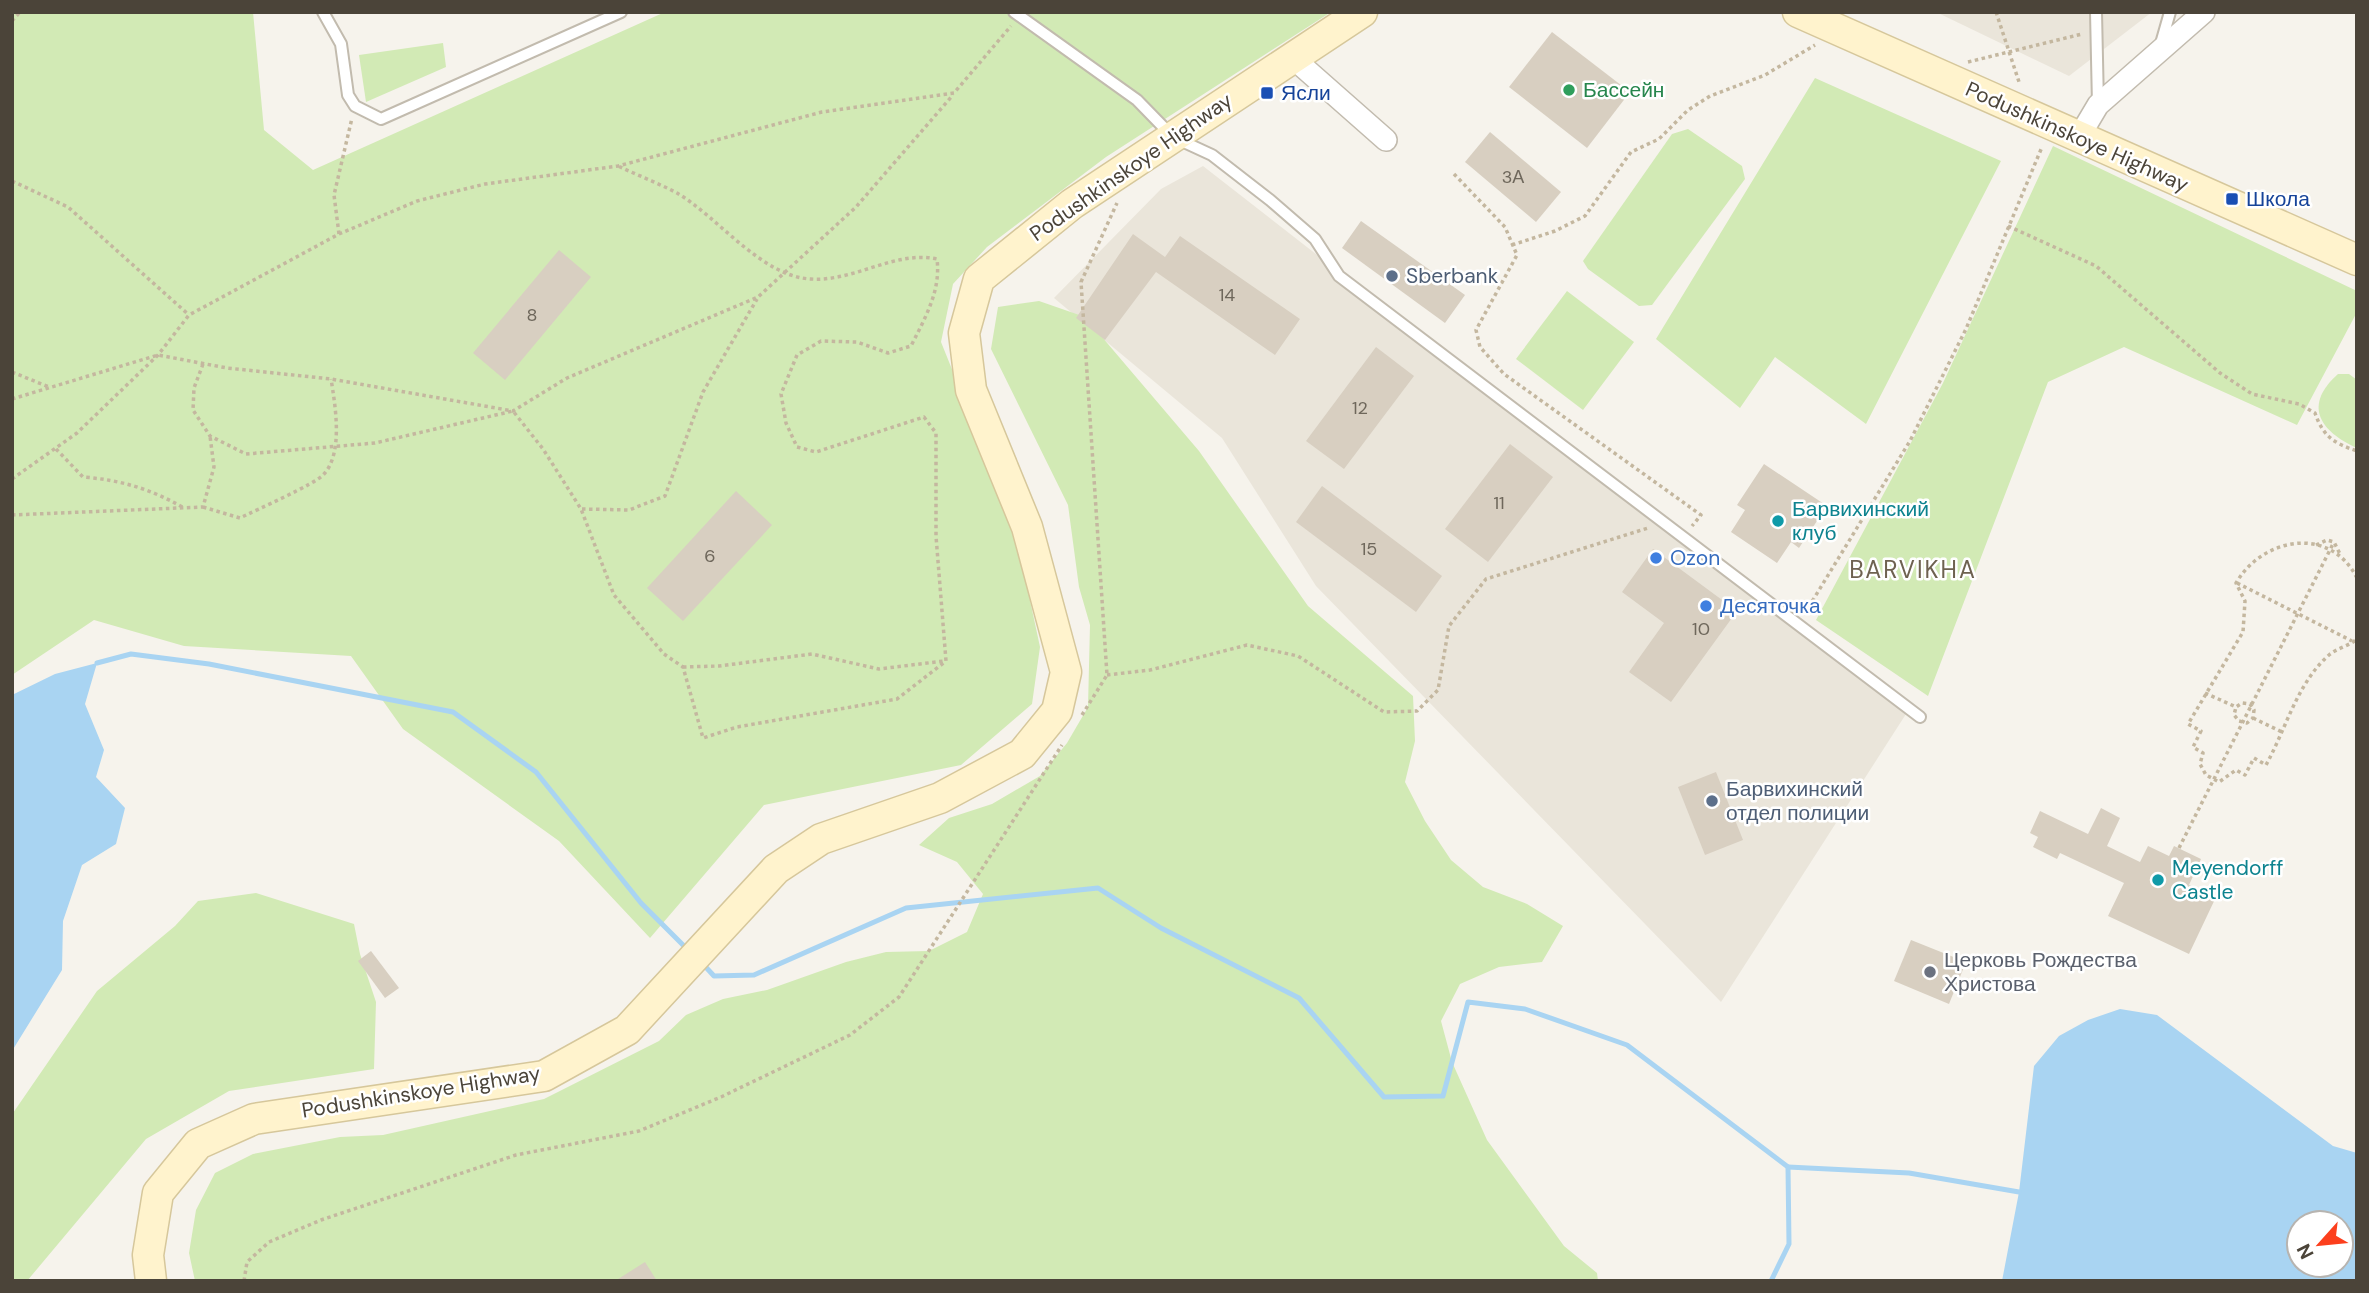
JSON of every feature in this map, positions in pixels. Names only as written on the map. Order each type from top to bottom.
[{"type":"main road","name":"Podushkinskoye Highway","points":[[151,1281],[148,1255],[158,1193],[198,1144],[254,1119],[544,1076],[627,1030],[776,869],[787,861],[821,839],[940,798],[1022,754],[1057,711],[1066,672],[1027,527],[971,390],[964,333],[979,279],[1072,204],[1362,12]]},
{"type":"main road","name":"Podushkinskoye Highway","points":[[1798,12],[2357,260]]},
{"type":"street","points":[[2078,137],[2098,105],[2204,12]]},
{"type":"street","points":[[1293,58],[1386,140]]},
{"type":"lane","points":[[323,12],[341,44],[348,95],[355,106],[381,119],[621,12]]},
{"type":"lane","points":[[2096,12],[2098,105]]},
{"type":"lane","points":[[2158,52],[2170,12]]},
{"type":"lane","points":[[1017,14],[1137,100],[1173,137],[1212,155],[1261,192],[1315,239],[1339,276],[1799,622],[1920,717]]},
{"type":"path","points":[[12,21],[20,12]]},
{"type":"path","points":[[1996,12],[2020,85]]},
{"type":"path","points":[[581,509],[629,510],[665,496],[704,392],[758,297],[856,207],[954,93],[1017,14]]},
{"type":"path","points":[[1512,245],[1555,232],[1585,216],[1631,152],[1659,139],[1699,103],[1793,61],[1836,29]]},
{"type":"path","points":[[1968,62],[2098,31]]},
{"type":"path","points":[[12,479],[77,433],[158,355],[189,314],[339,234],[417,201],[485,184],[618,166],[821,112],[954,93]]},
{"type":"path","points":[[339,234],[334,195],[355,106]]},
{"type":"path","points":[[1799,622],[1910,441],[1966,329],[2050,126]]},
{"type":"path","points":[[618,166],[678,194],[782,274],[811,279],[851,276],[918,255],[937,259],[939,275],[931,307],[911,346],[888,353],[857,342],[821,341],[797,355],[781,394],[786,423],[797,447],[816,452],[924,417],[936,433],[936,536],[946,661]]},
{"type":"path","points":[[1454,174],[1505,227],[1517,255],[1476,330],[1480,347],[1503,374],[1701,515],[1685,536]]},
{"type":"path","points":[[12,181],[68,207],[189,314]]},
{"type":"path","points":[[1079,719],[1107,675],[1081,282],[1119,199]]},
{"type":"path","points":[[2008,226],[2096,266],[2220,373],[2252,394],[2299,404],[2315,413],[2321,431],[2335,443],[2357,452]]},
{"type":"path","points":[[210,436],[246,454],[375,443],[513,411],[567,378],[758,297]]},
{"type":"path","points":[[12,399],[158,355],[203,364],[331,379],[513,411],[543,449],[581,509],[614,595],[664,654],[683,667],[719,666],[812,654],[879,669],[946,661]]},
{"type":"path","points":[[203,364],[194,388],[193,410],[210,436],[214,467],[203,507]]},
{"type":"path","points":[[12,372],[51,388]]},
{"type":"path","points":[[12,515],[203,507],[240,518],[324,475],[335,446],[337,416],[331,379]]},
{"type":"path","points":[[56,449],[83,477],[116,480],[153,491],[186,509]]},
{"type":"path","points":[[1107,675],[1150,670],[1247,645],[1298,656],[1384,712],[1417,712],[1438,690],[1449,626],[1486,579],[1666,522]]},
{"type":"path","points":[[2316,545],[2327,540],[2334,542],[2357,578]]},
{"type":"path","points":[[2179,848],[2334,542]]},
{"type":"path","points":[[2236,583],[2245,568],[2260,554],[2286,544],[2316,545],[2341,556]]},
{"type":"path","points":[[2236,583],[2355,640]]},
{"type":"path","points":[[2236,583],[2245,601],[2243,632],[2224,667],[2204,693],[2188,724],[2201,731],[2193,747],[2203,753],[2200,764],[2206,775],[2214,779],[2224,780],[2236,770],[2245,775],[2254,758],[2266,765],[2284,733],[2302,689],[2327,656],[2355,640]]},
{"type":"path","points":[[683,667],[703,738],[737,727],[897,699],[946,661]]},
{"type":"path","points":[[2204,693],[2236,707]]},
{"type":"path","points":[[2243,722],[2234,715],[2236,707],[2242,703],[2254,710],[2253,718]]},
{"type":"path","points":[[2243,722],[2253,718],[2284,733]]},
{"type":"path","points":[[244,1281],[247,1262],[270,1242],[321,1220],[516,1155],[639,1131],[721,1097],[850,1035],[899,996],[1065,741]]},
{"type":"shaded area","points":[[1936,12],[2152,12],[2069,76]]},
{"type":"shaded area","points":[[1203,166],[1906,714],[1721,1002],[1316,586],[1222,438],[1054,298],[1161,189]]},
{"type":"green space","points":[[12,12],[253,12],[264,130],[313,170],[665,12],[1331,12],[1106,157],[987,247],[953,284],[941,342],[1013,521],[1040,647],[1032,704],[961,765],[764,805],[650,938],[559,841],[403,729],[351,656],[184,646],[94,620],[12,675]]},
{"type":"green space","points":[[443,43],[446,67],[366,102],[359,55]]},
{"type":"green space","points":[[1815,78],[2001,161],[1866,424],[1775,357],[1740,408],[1656,339]]},
{"type":"green space","points":[[1688,129],[1742,166],[1745,179],[1652,305],[1639,306],[1588,269],[1583,261],[1672,134]]},
{"type":"green space","points":[[2053,146],[2357,291],[2357,312],[2297,425],[2124,347],[2048,382],[1928,696],[1816,620],[1943,383]]},
{"type":"green space","points":[[1567,291],[1634,342],[1583,410],[1516,359]]},
{"type":"green space","points":[[1039,301],[1085,317],[1199,451],[1308,606],[1413,696],[1415,741],[1405,782],[1425,821],[1451,860],[1483,887],[1527,904],[1563,926],[1542,962],[1499,967],[1460,984],[1441,1021],[1452,1062],[1487,1140],[1564,1246],[1597,1273],[1598,1281],[195,1281],[189,1253],[196,1210],[215,1173],[253,1154],[340,1137],[383,1135],[544,1099],[659,1041],[686,1015],[723,999],[767,990],[846,962],[886,952],[929,951],[967,932],[983,894],[957,862],[919,845],[949,818],[992,804],[1040,776],[1067,743],[1088,707],[1090,625],[1079,587],[1068,505],[991,349],[998,307]]},
{"type":"green space","points":[[2338,374],[2349,374],[2357,380],[2357,448],[2333,434],[2320,416],[2321,396]]},
{"type":"green space","points":[[256,893],[354,924],[360,954],[376,1002],[374,1069],[229,1091],[146,1139],[27,1281],[12,1281],[13,1113],[97,991],[175,926],[198,901]]},
{"type":"water","points":[[97,663],[85,704],[104,750],[96,777],[125,808],[116,844],[82,865],[63,921],[62,970],[12,1051],[12,695],[55,674]]},
{"type":"water","points":[[2120,1009],[2157,1015],[2333,1146],[2357,1153],[2357,1281],[2002,1281],[2019,1192],[2034,1066],[2059,1036],[2088,1020]]},
{"type":"building","name":"Бассейн","points":[[1552,32],[1630,92],[1587,148],[1509,87]]},
{"type":"building","points":[[1490,132],[1561,192],[1536,222],[1465,162]]},
{"type":"building","points":[[1361,221],[1465,295],[1445,323],[1342,248]]},
{"type":"building","points":[[1133,234],[1165,257],[1180,236],[1300,319],[1275,355],[1156,272],[1105,340],[1076,318]]},
{"type":"building","points":[[559,250],[591,277],[505,380],[473,353]]},
{"type":"building","points":[[1376,347],[1414,376],[1344,469],[1306,441]]},
{"type":"building","points":[[1510,444],[1553,477],[1488,562],[1445,529]]},
{"type":"building","name":"Барвихинский клуб","points":[[1764,464],[1827,506],[1799,548],[1791,542],[1777,563],[1731,532],[1745,510],[1737,505]]},
{"type":"building","points":[[1322,486],[1442,576],[1416,612],[1296,522]]},
{"type":"building","points":[[736,491],[772,525],[683,621],[647,588]]},
{"type":"building","points":[[1653,549],[1737,611],[1671,702],[1629,672],[1664,623],[1622,592]]},
{"type":"building","points":[[1716,772],[1743,840],[1705,855],[1678,787]]},
{"type":"building","name":"Meyendorff Castle","points":[[2101,808],[2120,818],[2107,846],[2140,862],[2148,846],[2169,856],[2174,846],[2201,859],[2189,885],[2216,897],[2189,954],[2108,916],[2124,883],[2060,853],[2057,859],[2033,847],[2038,837],[2030,833],[2040,811],[2088,834]]},
{"type":"building","name":"Церковь Рождества Христова","points":[[1911,940],[1966,962],[1949,1004],[1894,981]]},
{"type":"building","points":[[371,951],[399,988],[385,998],[358,961]]},
{"type":"building","points":[[645,1262],[657,1281],[615,1281]]},
{"type":"waterway","points":[[97,663],[131,654],[209,664],[453,712],[536,772],[641,903],[687,949]]},
{"type":"waterway","points":[[702,963],[714,976],[754,975],[906,908],[1098,888],[1161,928],[1299,998],[1384,1097],[1443,1096],[1468,1002],[1525,1009],[1627,1045],[1788,1167],[1789,1244],[1771,1281]]},
{"type":"waterway","points":[[1788,1167],[1909,1173],[2019,1192]]},
{"type":"place","name":"Бассейн","points":[[1569,90]]},
{"type":"place","name":"Ясли","points":[[1267,93]]},
{"type":"place","name":"Школа","points":[[2232,199]]},
{"type":"place","name":"Sberbank","points":[[1392,276]]},
{"type":"place","name":"Барвихинский клуб","points":[[1778,521]]},
{"type":"place","name":"Ozon","points":[[1656,558]]},
{"type":"place","name":"Десяточка","points":[[1706,606]]},
{"type":"place","name":"Барвихинский отдел полиции","points":[[1712,801]]},
{"type":"place","name":"Meyendorff Castle","points":[[2158,880]]},
{"type":"place","name":"Церковь Рождества Христова","points":[[1930,972]]},
{"type":"district","name":"BARVIKHA","points":[[1913,569]]}]
